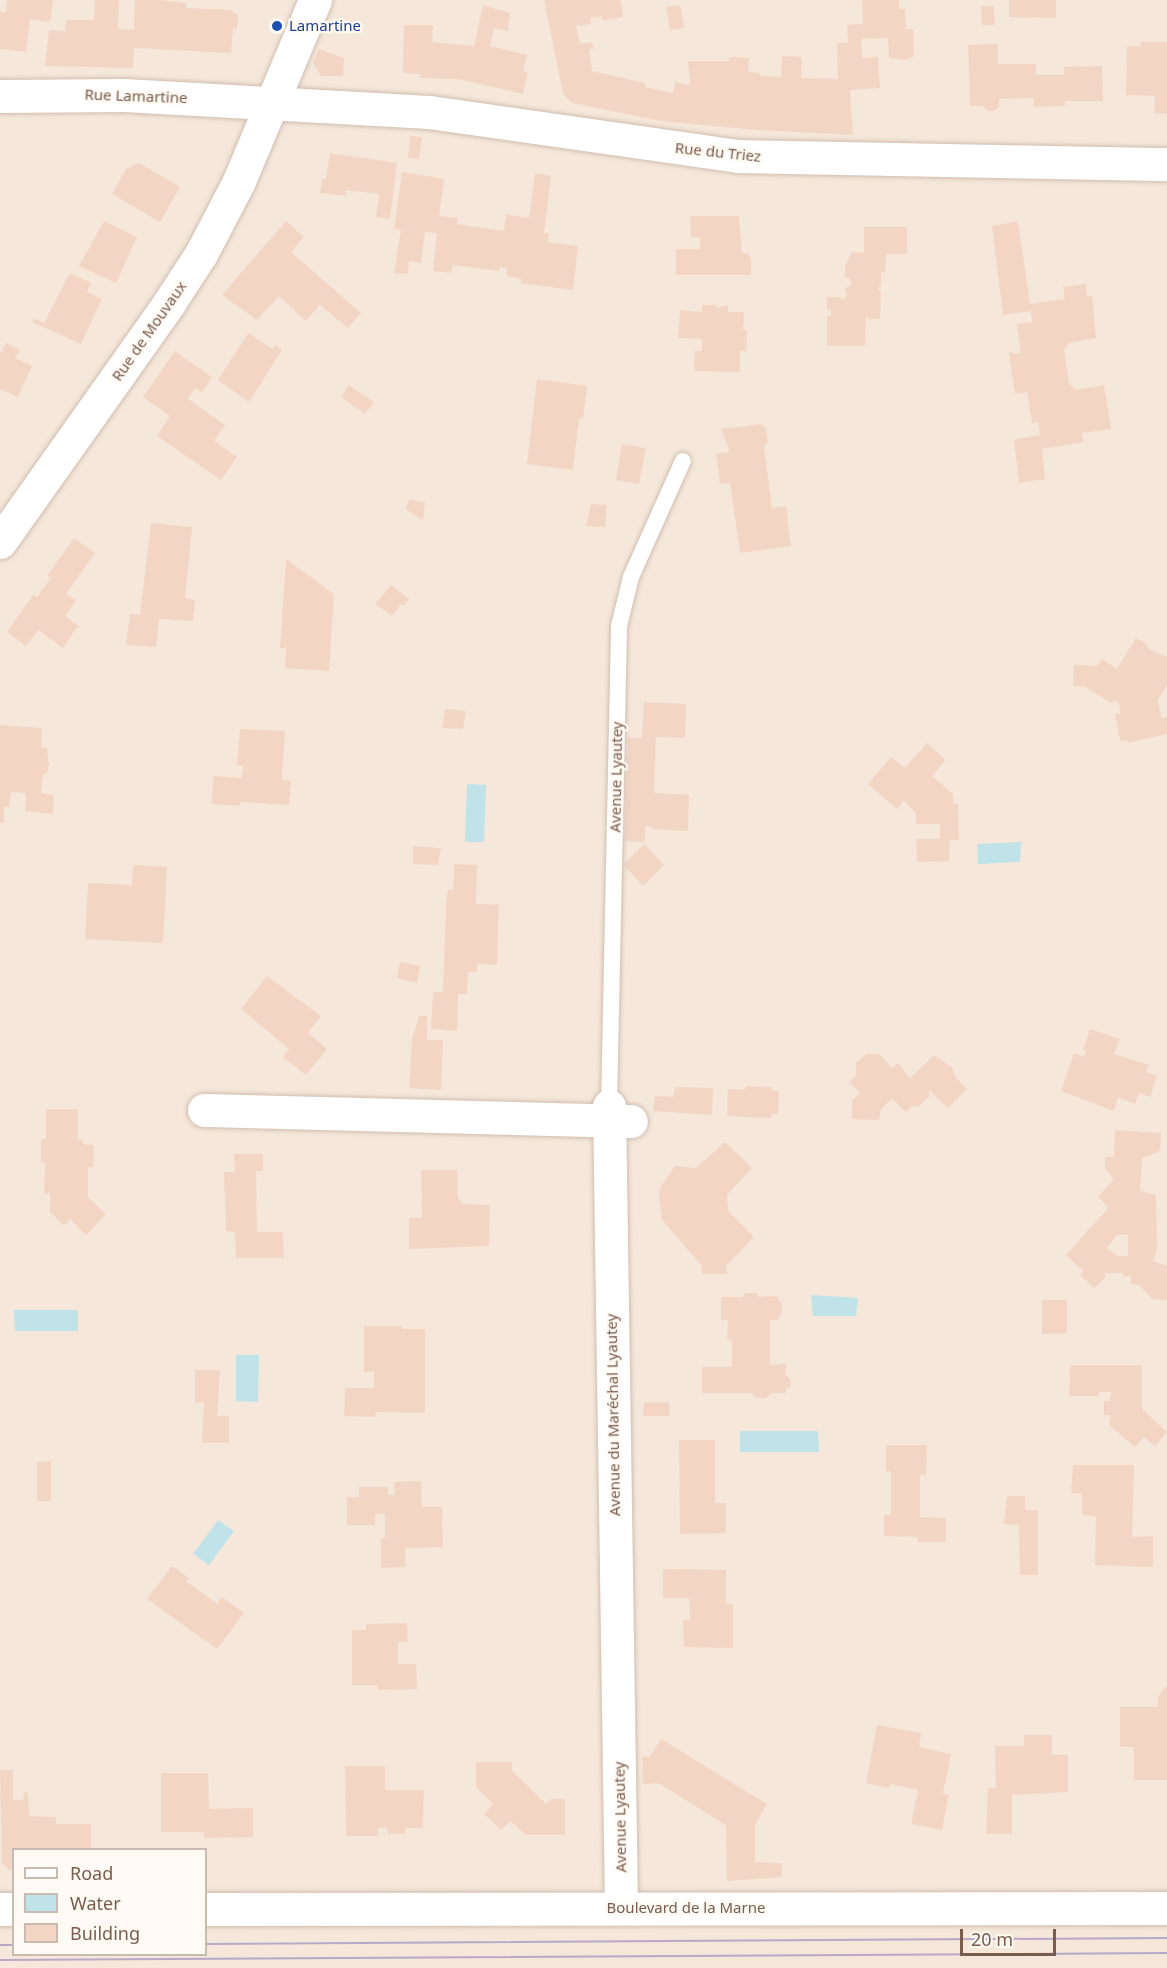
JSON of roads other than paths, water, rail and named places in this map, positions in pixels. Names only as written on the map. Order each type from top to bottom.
[{"type":"street","name":"Rue de Mouvaux","points":[[0,542],[186,279],[225,210],[315,0]]},
{"type":"street","name":"Rue Lamartine","points":[[0,96],[124,95],[272,104]]},
{"type":"street","name":"Rue du Triez","points":[[272,104],[429,112],[738,156],[1167,164]]},
{"type":"street","points":[[204,1110],[617,1116]]},
{"type":"street","name":"Avenue du Maréchal Lyautey","points":[[617,1116],[618,1725]]},
{"type":"street","name":"Avenue Lyautey","points":[[618,1725],[621,1908]]},
{"type":"street","name":"Boulevard de la Marne","points":[[207,1909],[1167,1908]]},
{"type":"lane","name":"Avenue Lyautey","points":[[617,1116],[619,626],[631,577],[682,461]]},
{"type":"water","points":[[467,784],[486,785],[484,842],[465,842]]},
{"type":"water","points":[[1021,842],[1020,862],[978,864],[977,844]]},
{"type":"water","points":[[811,1295],[858,1298],[856,1316],[813,1316]]},
{"type":"water","points":[[14,1310],[78,1310],[78,1331],[15,1331]]},
{"type":"water","points":[[236,1355],[259,1355],[258,1402],[236,1401]]},
{"type":"water","points":[[740,1431],[818,1431],[819,1452],[740,1452]]},
{"type":"water","points":[[218,1520],[234,1531],[209,1565],[193,1554]]},
{"type":"tram line","points":[[207,1944],[1167,1938]]},
{"type":"tram line","points":[[0,1945],[12,1945]]},
{"type":"tram line","points":[[0,1960],[1167,1953]]},
{"type":"place","name":"Lamartine","points":[[277,26]]}]
